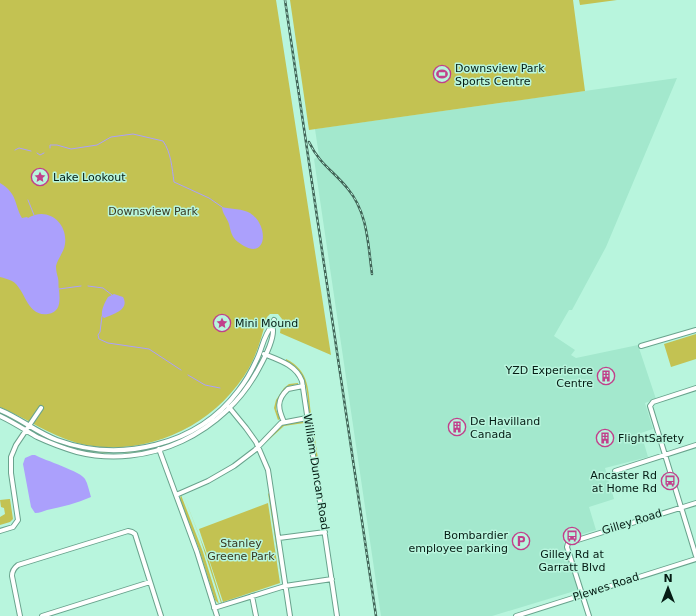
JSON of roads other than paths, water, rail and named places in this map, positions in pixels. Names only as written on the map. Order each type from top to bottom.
[{"type":"street","points":[[0,416],[56,440],[80,447],[126,450],[158,444],[188,432],[228,406],[248,376],[260,352],[267,331],[272,326],[274,320]]},
{"type":"street","points":[[0,410],[55,445],[78,452],[92,455],[126,456],[160,450],[190,438],[211,424],[250,382],[259,369],[265,354],[273,332],[272,326]]},
{"type":"street","points":[[640,346],[696,330]]},
{"type":"street","name":"William Duncan Road","points":[[260,352],[292,366],[298,373],[303,386],[337,616]]},
{"type":"street","points":[[284,422],[278,408],[280,401],[288,389],[303,386]]},
{"type":"street","points":[[696,388],[650,404],[664,455],[696,556]]},
{"type":"street","points":[[228,406],[246,428],[258,446],[264,460],[269,477],[290,616]]},
{"type":"street","points":[[0,531],[13,527],[18,520],[10,465],[13,450],[42,408]]},
{"type":"street","points":[[176,495],[201,485],[220,475],[245,458],[284,422],[308,418]]},
{"type":"street","points":[[158,444],[197,552],[217,616]]},
{"type":"street","points":[[615,470],[696,446]]},
{"type":"street","name":"Gilley Road","points":[[582,595],[567,547],[568,543],[696,502]]},
{"type":"street","points":[[20,616],[12,576],[12,571],[18,565],[124,532],[132,532],[135,534],[161,616]]},
{"type":"street","points":[[279,538],[325,532]]},
{"type":"street","name":"Plewes Road","points":[[516,616],[696,559]]},
{"type":"street","points":[[214,608],[285,586],[332,579]]},
{"type":"street","points":[[42,616],[150,582]]},
{"type":"street","points":[[582,595],[588,616]]},
{"type":"street","points":[[252,596],[256,616]]},
{"type":"waterway","points":[[50,148],[50,145],[57,145],[71,149],[97,145],[111,137],[133,134],[163,141],[166,145],[172,166],[174,182],[209,198],[222,207]]},
{"type":"waterway","points":[[15,150],[19,148],[31,151]]},
{"type":"waterway","points":[[37,153],[40,155],[44,153]]},
{"type":"waterway","points":[[28,200],[34,215]]},
{"type":"waterway","points":[[59,289],[81,286]]},
{"type":"waterway","points":[[88,286],[103,288],[112,295]]},
{"type":"waterway","points":[[102,316],[100,332],[98,335],[99,339],[108,343],[149,349],[181,370]]},
{"type":"waterway","points":[[188,375],[205,385],[220,388]]},
{"type":"railway","points":[[285,0],[376,616]]},
{"type":"railway","points":[[309,142],[322,162],[343,183],[355,198],[360,208],[366,230],[372,274]]},
{"type":"place","name":"Downsview Park Sports Centre","points":[[442,74]]},
{"type":"place","name":"Lake Lookout","points":[[40,177]]},
{"type":"place","name":"Mini Mound","points":[[222,323]]},
{"type":"place","name":"YZD Experience Centre","points":[[606,376]]},
{"type":"place","name":"De Havilland Canada","points":[[457,427]]},
{"type":"place","name":"FlightSafety","points":[[605,438]]},
{"type":"place","name":"Ancaster Rd at Home Rd","points":[[670,481]]},
{"type":"place","name":"Gilley Rd at Garratt Blvd","points":[[572,536]]},
{"type":"place","name":"Bombardier employee parking","points":[[521,541]]},
{"type":"park label","name":"Downsview Park","points":[[153,211]]},
{"type":"park label","name":"Stanley Greene Park","points":[[241,549]]}]
